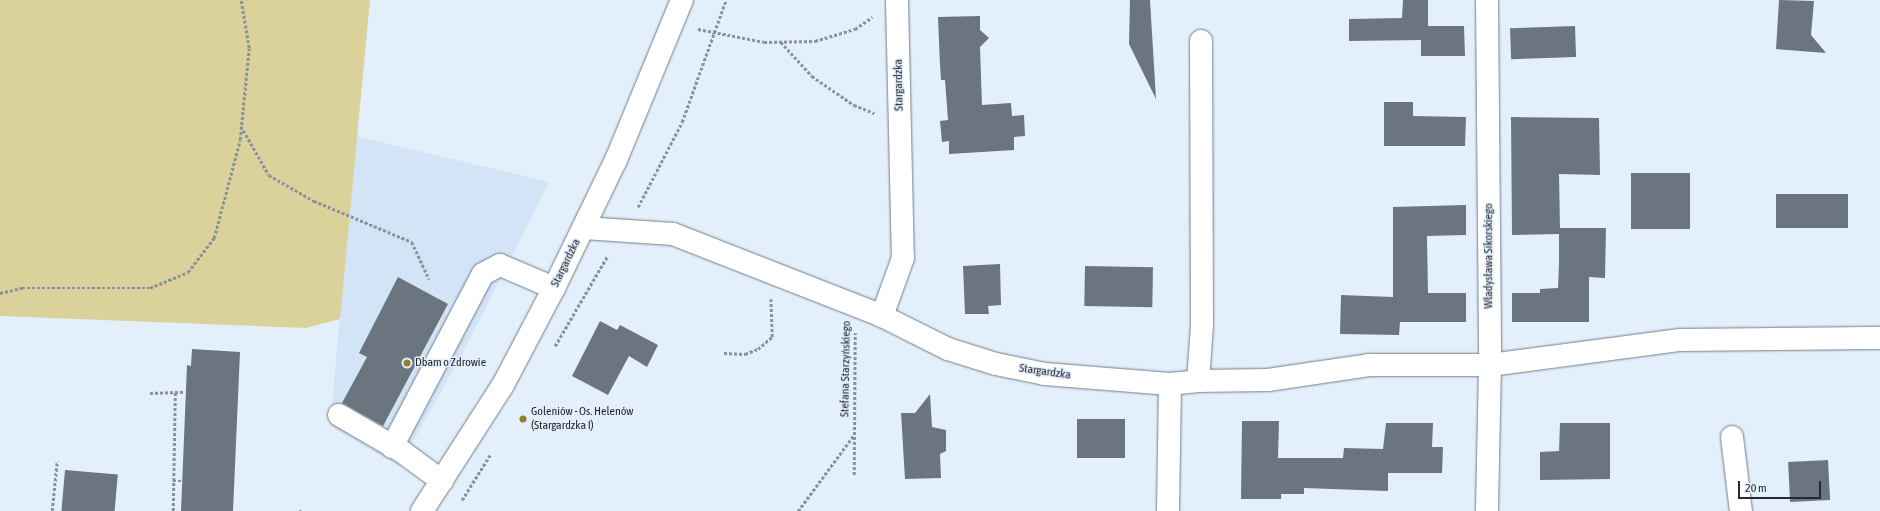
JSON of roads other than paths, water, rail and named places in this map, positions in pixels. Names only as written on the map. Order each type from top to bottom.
[{"type":"street","name":"Stargardzka","points":[[422,511],[503,385],[554,288],[616,160],[674,23],[682,0]]},
{"type":"street","name":"Stargardzka","points":[[897,0],[903,258],[882,316],[948,349],[996,364],[1045,374],[1170,384],[1198,381],[1268,380],[1369,366],[1490,365],[1680,340],[1880,338]]},
{"type":"street","name":"Władysława Sikorskiego","points":[[1487,0],[1490,365],[1487,511]]},
{"type":"street","points":[[1198,381],[1202,325],[1201,41]]},
{"type":"street","points":[[584,228],[673,234],[770,269],[856,303],[882,316]]},
{"type":"street","points":[[392,447],[483,274],[500,265],[554,288]]},
{"type":"street","points":[[1168,511],[1170,384]]},
{"type":"street","points":[[339,415],[392,447],[442,481]]},
{"type":"street","points":[[1732,437],[1741,511]]},
{"type":"place","name":"Dbam o Zdrowie","points":[[407,363]]},
{"type":"place","name":"Goleniów - Os. Helenów (Stargardzka I)","points":[[523,419]]}]
